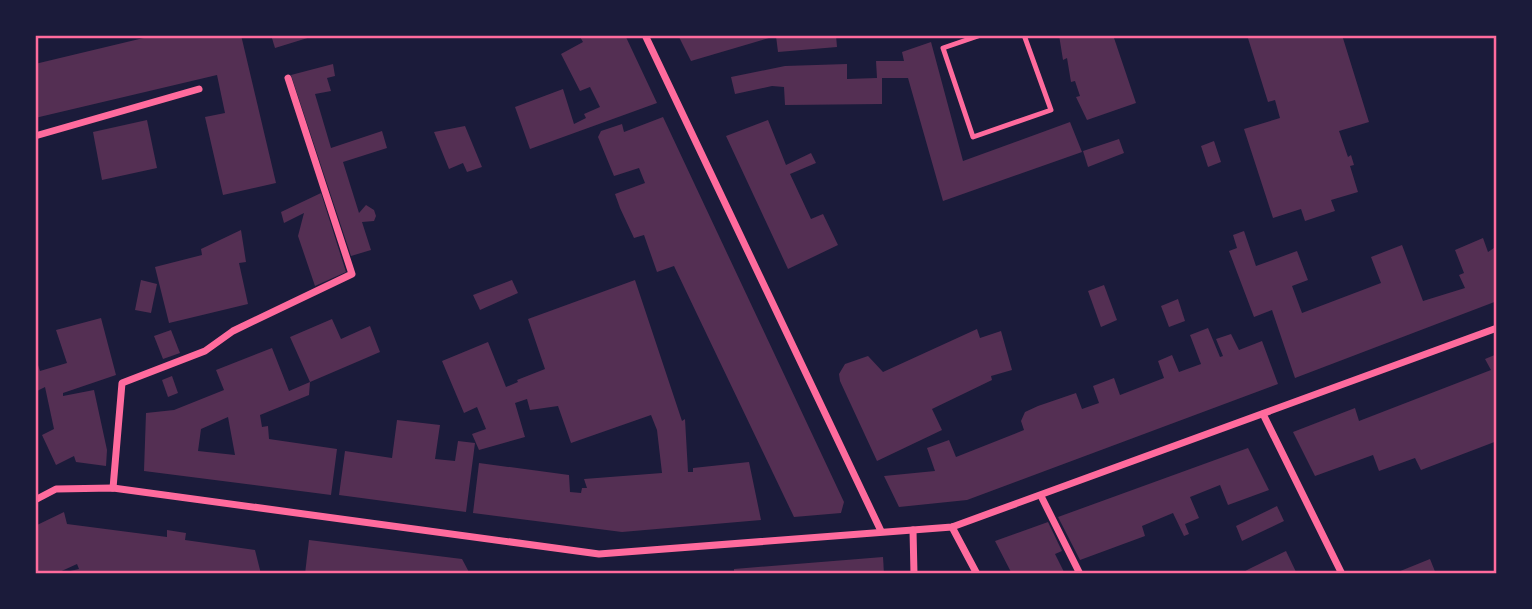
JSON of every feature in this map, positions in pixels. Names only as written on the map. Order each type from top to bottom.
[{"type":"street","points":[[645,35],[881,531]]},
{"type":"street","points":[[114,488],[122,383],[205,351],[233,331],[352,274],[288,78]]},
{"type":"street","points":[[35,136],[199,89]]},
{"type":"street","points":[[35,499],[56,489],[114,488],[598,554],[953,527],[1497,328]]},
{"type":"street","points":[[1263,414],[1342,574]]},
{"type":"street","points":[[1041,496],[1080,574]]},
{"type":"street","points":[[953,527],[977,574]]},
{"type":"street","points":[[913,530],[914,574]]},
{"type":"lane","points":[[981,35],[943,48],[973,137],[1051,110],[1024,35]]},
{"type":"building","points":[[156,35],[241,35],[276,183],[223,195],[205,117],[225,113],[217,75],[35,118],[35,64]]},
{"type":"building","points":[[271,35],[313,35],[314,36],[275,48]]},
{"type":"building","points":[[579,35],[625,35],[657,103],[530,149],[515,107],[563,89],[574,124],[586,118],[584,114],[600,107],[590,87],[580,91],[561,54],[583,42]]},
{"type":"building","points":[[678,35],[836,35],[837,47],[778,52],[776,36],[691,61]]},
{"type":"building","points":[[1059,35],[1113,35],[1136,103],[1087,120],[1076,97],[1080,96],[1075,81],[1071,82],[1067,58],[1063,60]]},
{"type":"building","points":[[1247,35],[1342,35],[1369,122],[1339,131],[1348,157],[1351,155],[1354,165],[1350,166],[1358,192],[1331,200],[1335,211],[1305,221],[1301,209],[1273,218],[1244,129],[1280,118],[1275,100],[1268,102]]},
{"type":"building","points":[[931,42],[963,161],[1070,122],[1082,152],[943,201],[908,78],[882,78],[882,104],[785,105],[784,87],[772,86],[735,94],[731,77],[785,66],[847,64],[847,79],[877,78],[876,61],[904,61],[902,52]]},
{"type":"building","points":[[333,64],[335,76],[327,78],[331,91],[315,94],[331,148],[382,131],[387,148],[343,162],[359,213],[366,205],[374,210],[376,216],[374,221],[362,222],[371,250],[351,256],[291,75]]},
{"type":"building","points":[[663,117],[844,502],[841,513],[794,517],[674,266],[657,272],[644,235],[634,238],[620,208],[615,194],[645,183],[639,168],[614,176],[598,137],[601,131],[622,124],[624,132]]},
{"type":"building","points":[[147,120],[157,168],[102,180],[93,132]]},
{"type":"building","points":[[768,120],[786,165],[811,153],[816,163],[790,174],[811,219],[823,214],[838,245],[788,269],[726,136]]},
{"type":"building","points":[[465,126],[482,167],[467,172],[463,163],[449,169],[434,132]]},
{"type":"building","points":[[1119,139],[1124,153],[1088,167],[1083,151]]},
{"type":"building","points":[[1214,141],[1221,162],[1208,167],[1201,146]]},
{"type":"building","points":[[321,193],[346,272],[315,286],[298,236],[304,213],[284,223],[281,212]]},
{"type":"building","points":[[241,230],[246,262],[239,263],[248,304],[169,323],[155,267],[202,255],[201,249]]},
{"type":"building","points":[[1244,231],[1256,266],[1297,251],[1308,280],[1292,286],[1302,313],[1381,283],[1371,257],[1402,245],[1423,301],[1465,288],[1459,275],[1464,273],[1455,250],[1483,238],[1488,252],[1497,246],[1497,301],[1295,378],[1272,310],[1254,317],[1229,251],[1237,248],[1233,235]]},
{"type":"building","points":[[141,280],[157,284],[151,313],[135,310]]},
{"type":"building","points":[[512,280],[518,293],[480,310],[473,295]]},
{"type":"building","points":[[635,280],[682,421],[685,419],[688,472],[693,472],[693,468],[749,462],[761,520],[622,532],[473,513],[479,463],[569,475],[570,492],[581,493],[582,488],[587,488],[584,479],[662,473],[657,430],[651,415],[571,443],[558,406],[530,410],[527,399],[515,403],[525,437],[479,450],[472,434],[486,429],[477,407],[464,413],[442,361],[488,342],[506,387],[518,382],[517,380],[545,369],[528,319]]},
{"type":"building","points":[[1104,285],[1117,320],[1101,327],[1088,291]]},
{"type":"building","points":[[1178,299],[1185,321],[1169,327],[1161,306]]},
{"type":"building","points":[[101,318],[116,375],[63,393],[63,396],[94,390],[107,450],[106,466],[76,462],[74,456],[56,465],[42,435],[54,429],[45,387],[35,392],[35,356],[40,371],[67,363],[56,330]]},
{"type":"building","points":[[332,319],[341,339],[370,326],[380,352],[310,382],[290,337]]},
{"type":"building","points":[[1208,328],[1220,357],[1223,356],[1216,339],[1231,334],[1239,350],[1262,341],[1278,384],[967,500],[899,507],[884,476],[935,471],[927,448],[949,440],[956,457],[1024,430],[1021,421],[1025,412],[1038,406],[1076,393],[1082,409],[1099,403],[1093,386],[1114,378],[1120,395],[1164,378],[1158,361],[1172,355],[1179,372],[1201,364],[1190,335]]},
{"type":"building","points":[[977,329],[980,338],[1001,331],[1012,370],[991,376],[992,380],[932,409],[942,430],[877,461],[840,381],[839,374],[845,364],[868,356],[883,372]]},
{"type":"building","points":[[171,330],[180,353],[163,359],[154,336]]},
{"type":"building","points":[[272,348],[289,391],[310,382],[309,395],[260,415],[262,427],[268,426],[269,439],[337,449],[331,495],[144,471],[146,413],[174,410],[224,390],[216,370]],"holes":[[[228,417],[235,455],[198,451],[201,429]]]},
{"type":"building","points":[[1497,354],[1497,441],[1421,470],[1415,458],[1379,471],[1373,455],[1315,476],[1293,432],[1355,408],[1359,421],[1491,370],[1485,359]]},
{"type":"building","points":[[172,376],[178,393],[168,397],[162,380]]},
{"type":"building","points":[[397,420],[440,425],[435,459],[455,461],[458,441],[475,443],[466,512],[339,495],[345,451],[392,458]]},
{"type":"building","points":[[1248,448],[1269,490],[1228,505],[1220,485],[1190,497],[1199,518],[1185,524],[1189,534],[1184,536],[1173,513],[1142,526],[1145,536],[1080,560],[1058,517]]},
{"type":"building","points":[[1277,506],[1284,521],[1242,541],[1236,526]]},
{"type":"building","points":[[64,512],[67,524],[167,537],[167,530],[186,533],[185,540],[255,550],[261,574],[70,574],[70,571],[79,569],[77,564],[55,574],[35,574],[35,526]]},
{"type":"building","points":[[1048,522],[1062,551],[1055,554],[1065,574],[1012,574],[995,541]]},
{"type":"building","points":[[309,540],[462,559],[470,574],[305,574]]},
{"type":"building","points":[[1286,551],[1297,574],[1240,574],[1249,569]]},
{"type":"building","points":[[883,557],[884,574],[734,574],[734,569]]},
{"type":"building","points":[[1430,559],[1436,574],[1393,574]]}]
